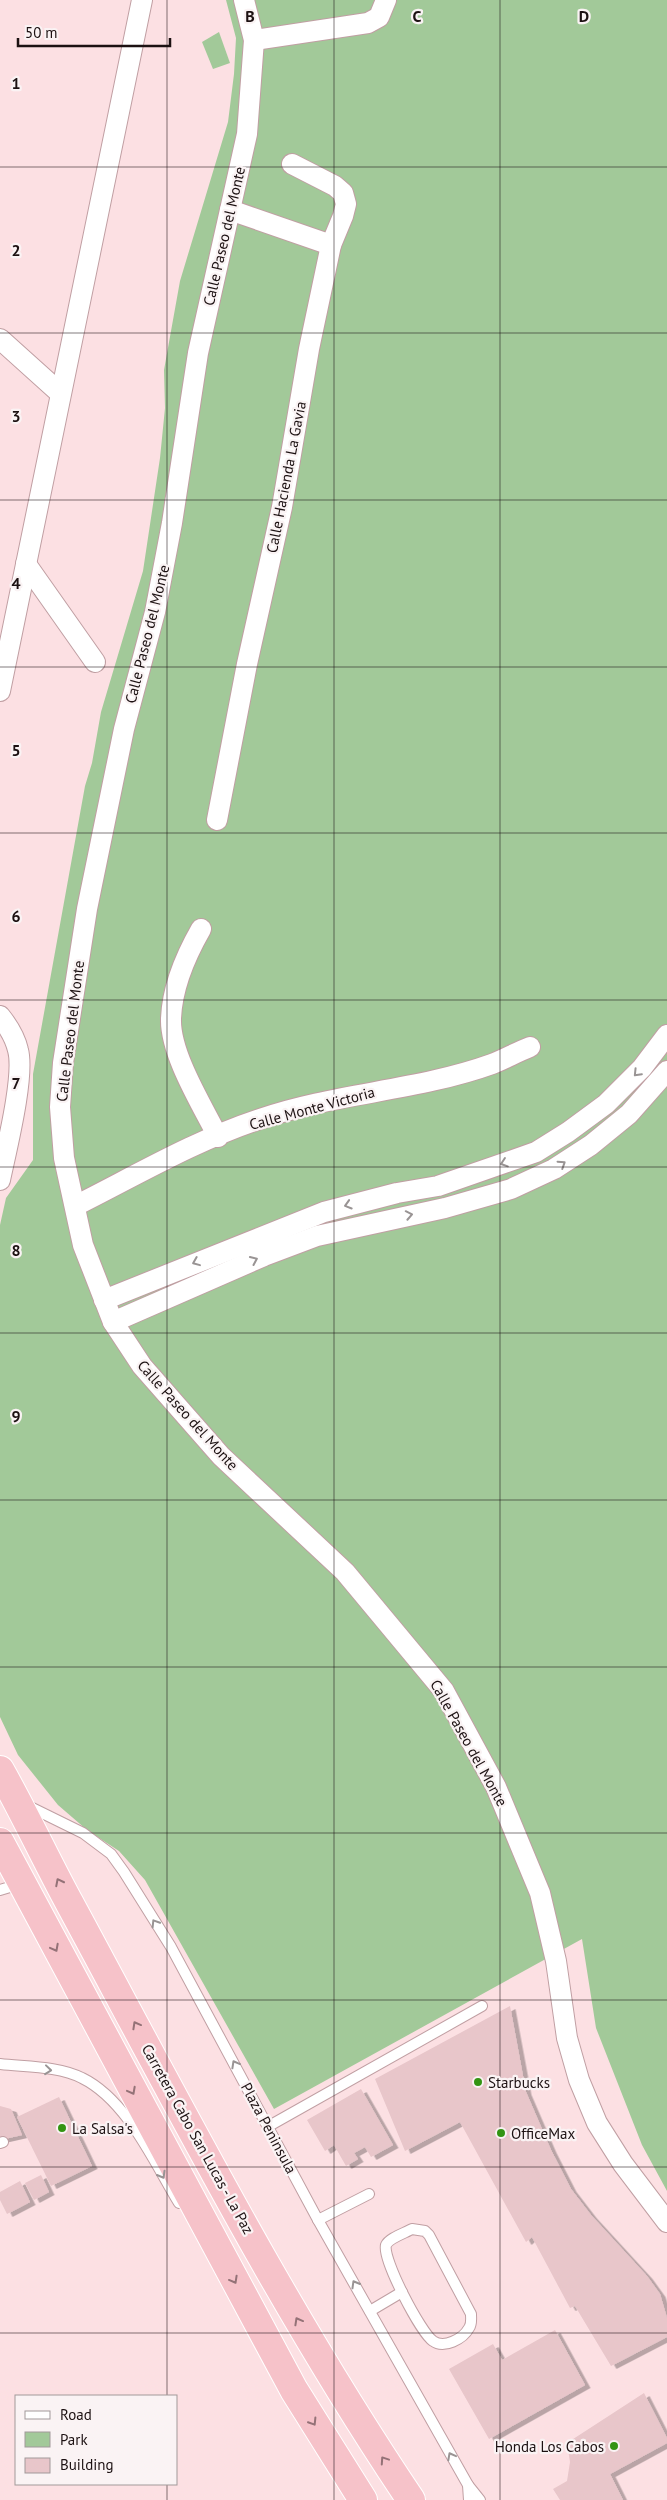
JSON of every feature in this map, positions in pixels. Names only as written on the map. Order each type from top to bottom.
[{"type":"highway","name":"Carretera Cabo San Lucas - La Paz","points":[[0,1770],[18,1801],[69,1902],[301,2326],[343,2397],[411,2500]]},
{"type":"highway","points":[[0,1842],[10,1887],[215,2247],[294,2390],[363,2500]]},
{"type":"street","points":[[0,691],[142,0]]},
{"type":"street","name":"Calle Paseo del Monte","points":[[244,0],[254,40],[247,134],[198,353],[172,523],[155,612],[124,728],[87,909],[67,1030],[60,1107],[64,1158],[83,1245],[113,1322],[142,1366],[221,1456],[344,1572],[412,1650],[444,1691],[496,1787],[540,1893],[556,1960],[567,2038],[578,2080],[597,2123],[623,2164],[667,2222]]},
{"type":"street","points":[[254,40],[368,23],[378,16],[386,0]]},
{"type":"street","name":"Calle Hacienda La Gavia","points":[[217,820],[247,664],[282,507],[309,349],[331,245],[346,204],[343,193],[335,186],[292,164]]},
{"type":"street","points":[[230,210],[331,245]]},
{"type":"street","points":[[0,339],[60,393]]},
{"type":"street","points":[[26,564],[94,662]]},
{"type":"street","points":[[201,929],[186,955],[176,991],[171,1021],[175,1043],[182,1064],[218,1137]]},
{"type":"street","points":[[0,1016],[11,1031],[19,1051],[19,1080],[5,1128],[0,1180]]},
{"type":"street","points":[[104,1300],[324,1212],[389,1195],[438,1186],[536,1152],[568,1132],[606,1104],[642,1068],[667,1034]]},
{"type":"street","name":"Calle Monte Victoria","points":[[75,1206],[189,1148],[260,1118],[351,1095],[443,1077],[492,1064],[530,1047]]},
{"type":"street","points":[[113,1322],[264,1256],[317,1236],[445,1208],[511,1189],[554,1169],[591,1145],[629,1114],[667,1072]]},
{"type":"street","points":[[438,1186],[445,1208]]},
{"type":"lane","name":"Plaza Peninsula","points":[[18,1801],[83,1833],[110,1854],[124,1872],[171,1947],[318,2220],[468,2486],[469,2500]]},
{"type":"lane","points":[[269,2126],[482,2006]]},
{"type":"lane","points":[[0,2064],[58,2070],[82,2077],[101,2091],[120,2109],[182,2208],[215,2247]]},
{"type":"lane","points":[[318,2220],[370,2194]]},
{"type":"lane","points":[[412,2230],[425,2231],[429,2235],[471,2314],[470,2327],[449,2344],[436,2343],[428,2336],[402,2292],[386,2256],[386,2245],[412,2230]]},
{"type":"lane","points":[[370,2311],[402,2292]]},
{"type":"lane","points":[[468,2486],[480,2500]]},
{"type":"green space","points":[[226,0],[667,0],[667,2191],[642,2145],[596,2028],[582,1939],[274,2109],[145,1880],[119,1851],[87,1830],[58,1805],[18,1755],[0,1717],[0,1225],[6,1198],[33,1160],[33,1074],[85,786],[92,763],[101,712],[143,571],[160,458],[165,408],[164,370],[180,281],[228,122],[236,38]]},
{"type":"green space","points":[[219,32],[230,63],[213,69],[202,42]]},
{"type":"building","points":[[510,2006],[526,2092],[551,2150],[571,2189],[591,2215],[647,2276],[660,2294],[667,2318],[667,2337],[611,2366],[575,2306],[570,2308],[532,2237],[526,2242],[460,2122],[405,2151],[375,2079]]},
{"type":"building","points":[[361,2089],[393,2145],[371,2157],[365,2147],[354,2153],[358,2159],[346,2166],[334,2145],[325,2151],[307,2120]]},
{"type":"building","points":[[59,2097],[92,2166],[51,2186],[17,2117]]},
{"type":"building","points":[[0,2106],[11,2109],[22,2135],[0,2140]]},
{"type":"building","points":[[41,2175],[49,2192],[34,2200],[25,2183]]},
{"type":"building","points":[[20,2181],[30,2202],[7,2214],[0,2200],[0,2192]]},
{"type":"building","points":[[555,2330],[585,2385],[489,2439],[449,2369],[493,2344],[502,2360]]},
{"type":"building","name":"Honda Los Cabos","points":[[644,2393],[667,2438],[667,2443],[610,2474],[623,2500],[560,2500],[553,2489],[567,2481],[570,2462],[567,2443]]},
{"type":"place","name":"Starbucks","points":[[478,2082]]},
{"type":"place","name":"La Salsa's","points":[[62,2128]]},
{"type":"place","name":"OfficeMax","points":[[501,2133]]},
{"type":"place","name":"Honda Los Cabos","points":[[614,2446]]}]
